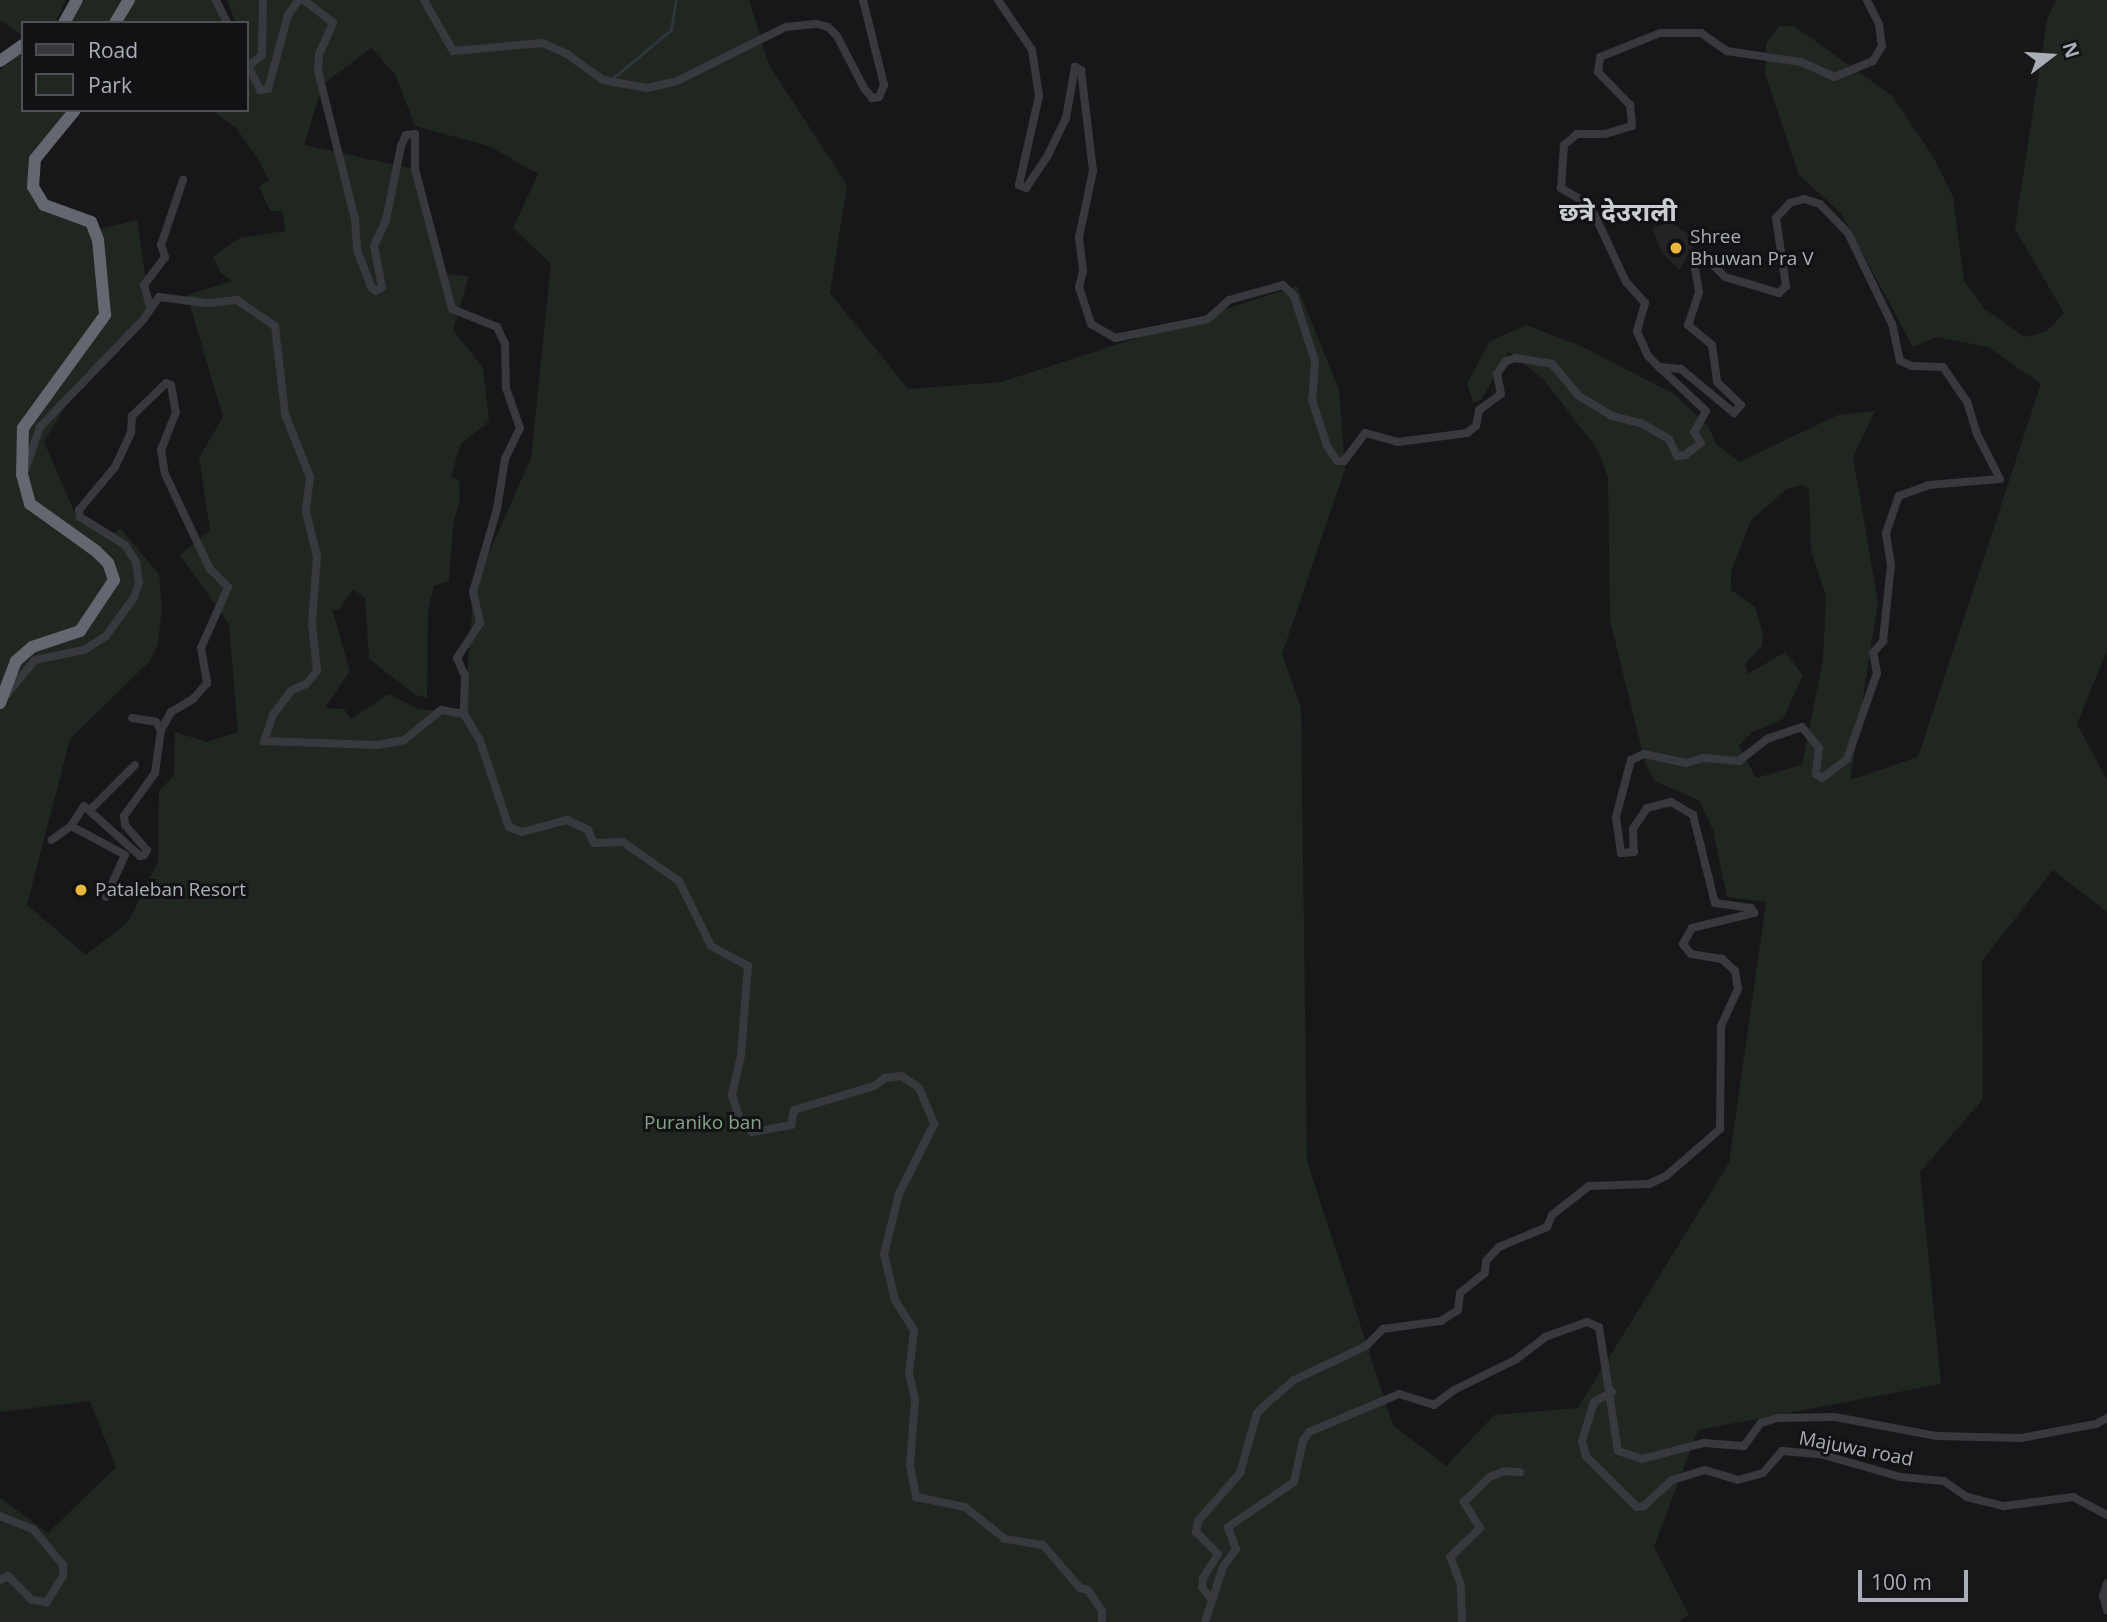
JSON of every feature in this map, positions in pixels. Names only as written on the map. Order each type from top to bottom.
[{"type":"highway","points":[[65,21],[77,0]]},
{"type":"highway","points":[[116,21],[129,0]]},
{"type":"highway","points":[[0,61],[21,46]]},
{"type":"highway","points":[[0,703],[16,661],[32,647],[80,631],[90,622],[114,580],[108,563],[96,551],[30,504],[22,475],[23,428],[105,315],[98,240],[91,222],[44,205],[33,187],[35,159],[73,112]]},
{"type":"street","points":[[216,0],[226,21]]},
{"type":"street","points":[[248,64],[262,55],[263,0]]},
{"type":"street","points":[[248,67],[260,90],[268,89],[288,15],[302,0],[333,23],[319,54],[318,71],[355,219],[357,250],[371,287],[376,291],[382,287],[374,246],[386,220],[401,146],[406,135],[415,134],[415,169],[452,309],[497,327],[505,344],[506,388],[520,428],[505,459],[498,509],[473,592],[480,623],[457,658],[465,676],[464,713],[480,741],[509,827],[522,832],[567,820],[588,830],[594,843],[624,842],[679,881],[711,946],[748,966],[741,1055],[732,1095],[740,1119],[752,1132],[792,1125],[794,1110],[874,1086],[885,1078],[902,1076],[919,1088],[934,1124],[899,1194],[884,1254],[895,1300],[914,1331],[909,1373],[915,1399],[910,1465],[916,1497],[965,1507],[1005,1539],[1043,1545],[1080,1588],[1088,1590],[1102,1611],[1102,1622]]},
{"type":"street","points":[[424,0],[453,51],[543,43],[603,79],[647,88],[677,81],[786,27],[817,24],[828,27],[837,36],[867,93],[880,97],[884,85],[863,0]]},
{"type":"street","points":[[998,0],[1032,50],[1039,96],[1019,185],[1026,188],[1048,155],[1066,118],[1075,67],[1082,70],[1093,172],[1079,237],[1083,271],[1079,287],[1091,324],[1115,338],[1208,319],[1229,300],[1283,285],[1294,296],[1315,361],[1312,400],[1327,446],[1337,461],[1344,461],[1365,433],[1398,442],[1467,433],[1476,426],[1479,410],[1501,394],[1497,374],[1506,361],[1516,358],[1552,363],[1578,396],[1612,416],[1641,423],[1669,439],[1677,456],[1685,455],[1701,443],[1694,432],[1706,411],[1659,367],[1640,344],[1637,331],[1644,308],[1642,298],[1626,282],[1590,205],[1561,188],[1564,145],[1577,134],[1605,134],[1632,125],[1630,105],[1598,72],[1600,57],[1660,33],[1701,33],[1727,51],[1791,59],[1834,77],[1873,61],[1882,46],[1879,23],[1867,0]]},
{"type":"street","points":[[150,306],[144,285],[165,257],[161,245],[183,180]]},
{"type":"street","points":[[1212,1600],[1202,1587],[1203,1578],[1217,1554],[1196,1532],[1198,1521],[1240,1473],[1257,1413],[1273,1398],[1294,1380],[1366,1346],[1383,1329],[1441,1321],[1458,1310],[1460,1293],[1485,1273],[1486,1261],[1499,1247],[1546,1227],[1552,1215],[1589,1186],[1649,1184],[1666,1177],[1720,1129],[1721,1026],[1738,989],[1735,971],[1722,958],[1691,954],[1683,944],[1692,928],[1754,914],[1751,908],[1715,903],[1693,815],[1671,802],[1647,808],[1633,829],[1634,852],[1621,853],[1616,817],[1632,760],[1644,754],[1686,763],[1704,758],[1739,761],[1767,739],[1802,727],[1819,748],[1815,774],[1822,778],[1847,759],[1877,673],[1873,653],[1883,641],[1891,565],[1886,533],[1899,496],[1929,485],[2000,479],[1977,434],[1967,402],[1943,367],[1912,366],[1900,361],[1892,324],[1848,233],[1820,204],[1804,200],[1790,203],[1776,218],[1786,286],[1779,293],[1726,277],[1706,258],[1696,258],[1694,263],[1699,292],[1688,325],[1712,345],[1717,382],[1738,399],[1741,410],[1724,408],[1681,369],[1659,367]]},
{"type":"street","points":[[22,475],[40,427],[143,320],[150,306],[159,297],[207,303],[237,300],[275,326],[285,414],[310,477],[306,512],[317,556],[312,624],[317,671],[285,699],[273,715],[264,740],[377,745],[404,740],[441,710],[464,713]]},
{"type":"street","points":[[0,703],[35,660],[84,650],[106,636],[133,599],[139,583],[136,562],[125,545],[80,517],[79,510],[115,467],[131,433],[132,416],[166,383],[177,397],[171,433],[161,450],[165,474],[210,569],[228,587],[201,648],[207,683],[171,712],[161,730],[156,773],[124,816],[125,825],[147,850],[144,855],[140,856],[92,809],[84,806],[71,826],[52,840]]},
{"type":"street","points":[[132,718],[156,722],[161,730]]},
{"type":"street","points":[[92,809],[135,765]]},
{"type":"street","points":[[71,826],[125,855],[107,897]]},
{"type":"street","points":[[1205,1622],[1223,1567],[1236,1549],[1228,1527],[1294,1482],[1303,1441],[1309,1432],[1386,1397],[1399,1394],[1434,1405],[1454,1390],[1515,1360],[1545,1337],[1587,1322],[1599,1326],[1612,1392],[1618,1451],[1642,1460],[1704,1443],[1744,1446],[1761,1423],[1777,1418],[1835,1417],[1937,1436],[2021,1438],[2096,1424],[2107,1418]]},
{"type":"street","name":"Majuwa road","points":[[1612,1392],[1594,1402],[1581,1441],[1586,1457],[1637,1507],[1644,1506],[1672,1480],[1705,1470],[1738,1480],[1763,1473],[1782,1451],[1821,1454],[1901,1477],[1944,1481],[1967,1497],[2004,1506],[2073,1497],[2107,1515]]},
{"type":"street","points":[[1461,1622],[1461,1585],[1450,1557],[1480,1528],[1464,1502],[1490,1477],[1504,1471],[1520,1472]]},
{"type":"street","points":[[0,1516],[33,1529],[63,1565],[63,1577],[47,1602],[32,1600],[8,1576],[0,1580]]},
{"type":"street","points":[[2107,1583],[2103,1596],[2107,1610]]},
{"type":"shaded area","name":"Shree Bhuwan Pra V","points":[[1671,223],[1697,240],[1679,270],[1661,251],[1652,228]]},
{"type":"green space","points":[[0,0],[66,0],[56,21],[21,21],[21,35],[0,20]]},
{"type":"green space","points":[[84,0],[214,0],[225,21],[69,21]]},
{"type":"green space","name":"Puraniko ban","points":[[227,0],[749,0],[769,65],[847,185],[830,293],[908,389],[1001,382],[1297,286],[1339,390],[1345,469],[1282,654],[1301,708],[1307,1161],[1393,1425],[1446,1466],[1494,1415],[1578,1408],[1729,1163],[1766,902],[1727,897],[1713,830],[1700,801],[1655,781],[1645,763],[1610,620],[1608,477],[1598,450],[1544,380],[1509,352],[1481,400],[1473,402],[1467,384],[1489,342],[1526,325],[1581,346],[1674,394],[1708,426],[1717,445],[1739,462],[1838,415],[1875,411],[1853,457],[1878,602],[1850,780],[1918,757],[2041,384],[1988,347],[1936,337],[1913,347],[1841,213],[1799,175],[1765,73],[1766,44],[1779,26],[1794,26],[1892,96],[1934,158],[1953,197],[1964,281],[1985,309],[2024,337],[2047,331],[2064,313],[2015,229],[2047,19],[2056,0],[2107,0],[2107,650],[2077,724],[2107,780],[2107,912],[2053,870],[1982,961],[1983,1099],[1920,1172],[1941,1384],[1698,1430],[1654,1547],[1689,1615],[1679,1622],[0,1622],[0,1498],[48,1533],[116,1467],[90,1401],[0,1412],[0,70],[21,53],[21,112],[74,112],[35,159],[37,198],[95,230],[137,220],[150,306],[80,382],[44,442],[77,518],[110,539],[120,528],[159,574],[162,606],[158,644],[150,661],[70,739],[27,905],[86,955],[128,922],[158,862],[159,791],[174,775],[175,732],[207,742],[238,732],[229,624],[180,555],[210,530],[199,458],[223,417],[187,295],[232,281],[221,273],[213,257],[223,249],[240,238],[285,231],[283,211],[270,211],[259,186],[269,181],[237,129],[214,112],[248,112],[248,21],[235,21]],"holes":[[[371,48],[395,74],[415,126],[489,146],[538,174],[513,228],[551,264],[531,458],[474,587],[464,713],[418,709],[389,694],[351,719],[344,709],[325,708],[350,671],[332,609],[338,611],[353,589],[365,598],[369,659],[416,695],[427,698],[428,610],[434,586],[449,581],[453,525],[460,498],[459,481],[451,476],[461,444],[489,421],[483,368],[453,330],[469,276],[445,274],[415,169],[304,145],[323,84]],[[1803,485],[1809,490],[1811,550],[1826,596],[1823,659],[1802,765],[1756,778],[1739,746],[1752,732],[1783,719],[1803,675],[1785,652],[1748,674],[1745,664],[1762,646],[1763,634],[1755,607],[1731,590],[1731,572],[1751,520],[1787,489]]]},
{"type":"waterway","points":[[612,79],[671,30],[676,0]]},
{"type":"place","name":"Shree Bhuwan Pra V","points":[[1676,248]]},
{"type":"place","name":"Pataleban Resort","points":[[81,890]]},
{"type":"district","name":"छत्रे देउराली","points":[[1618,212]]}]
